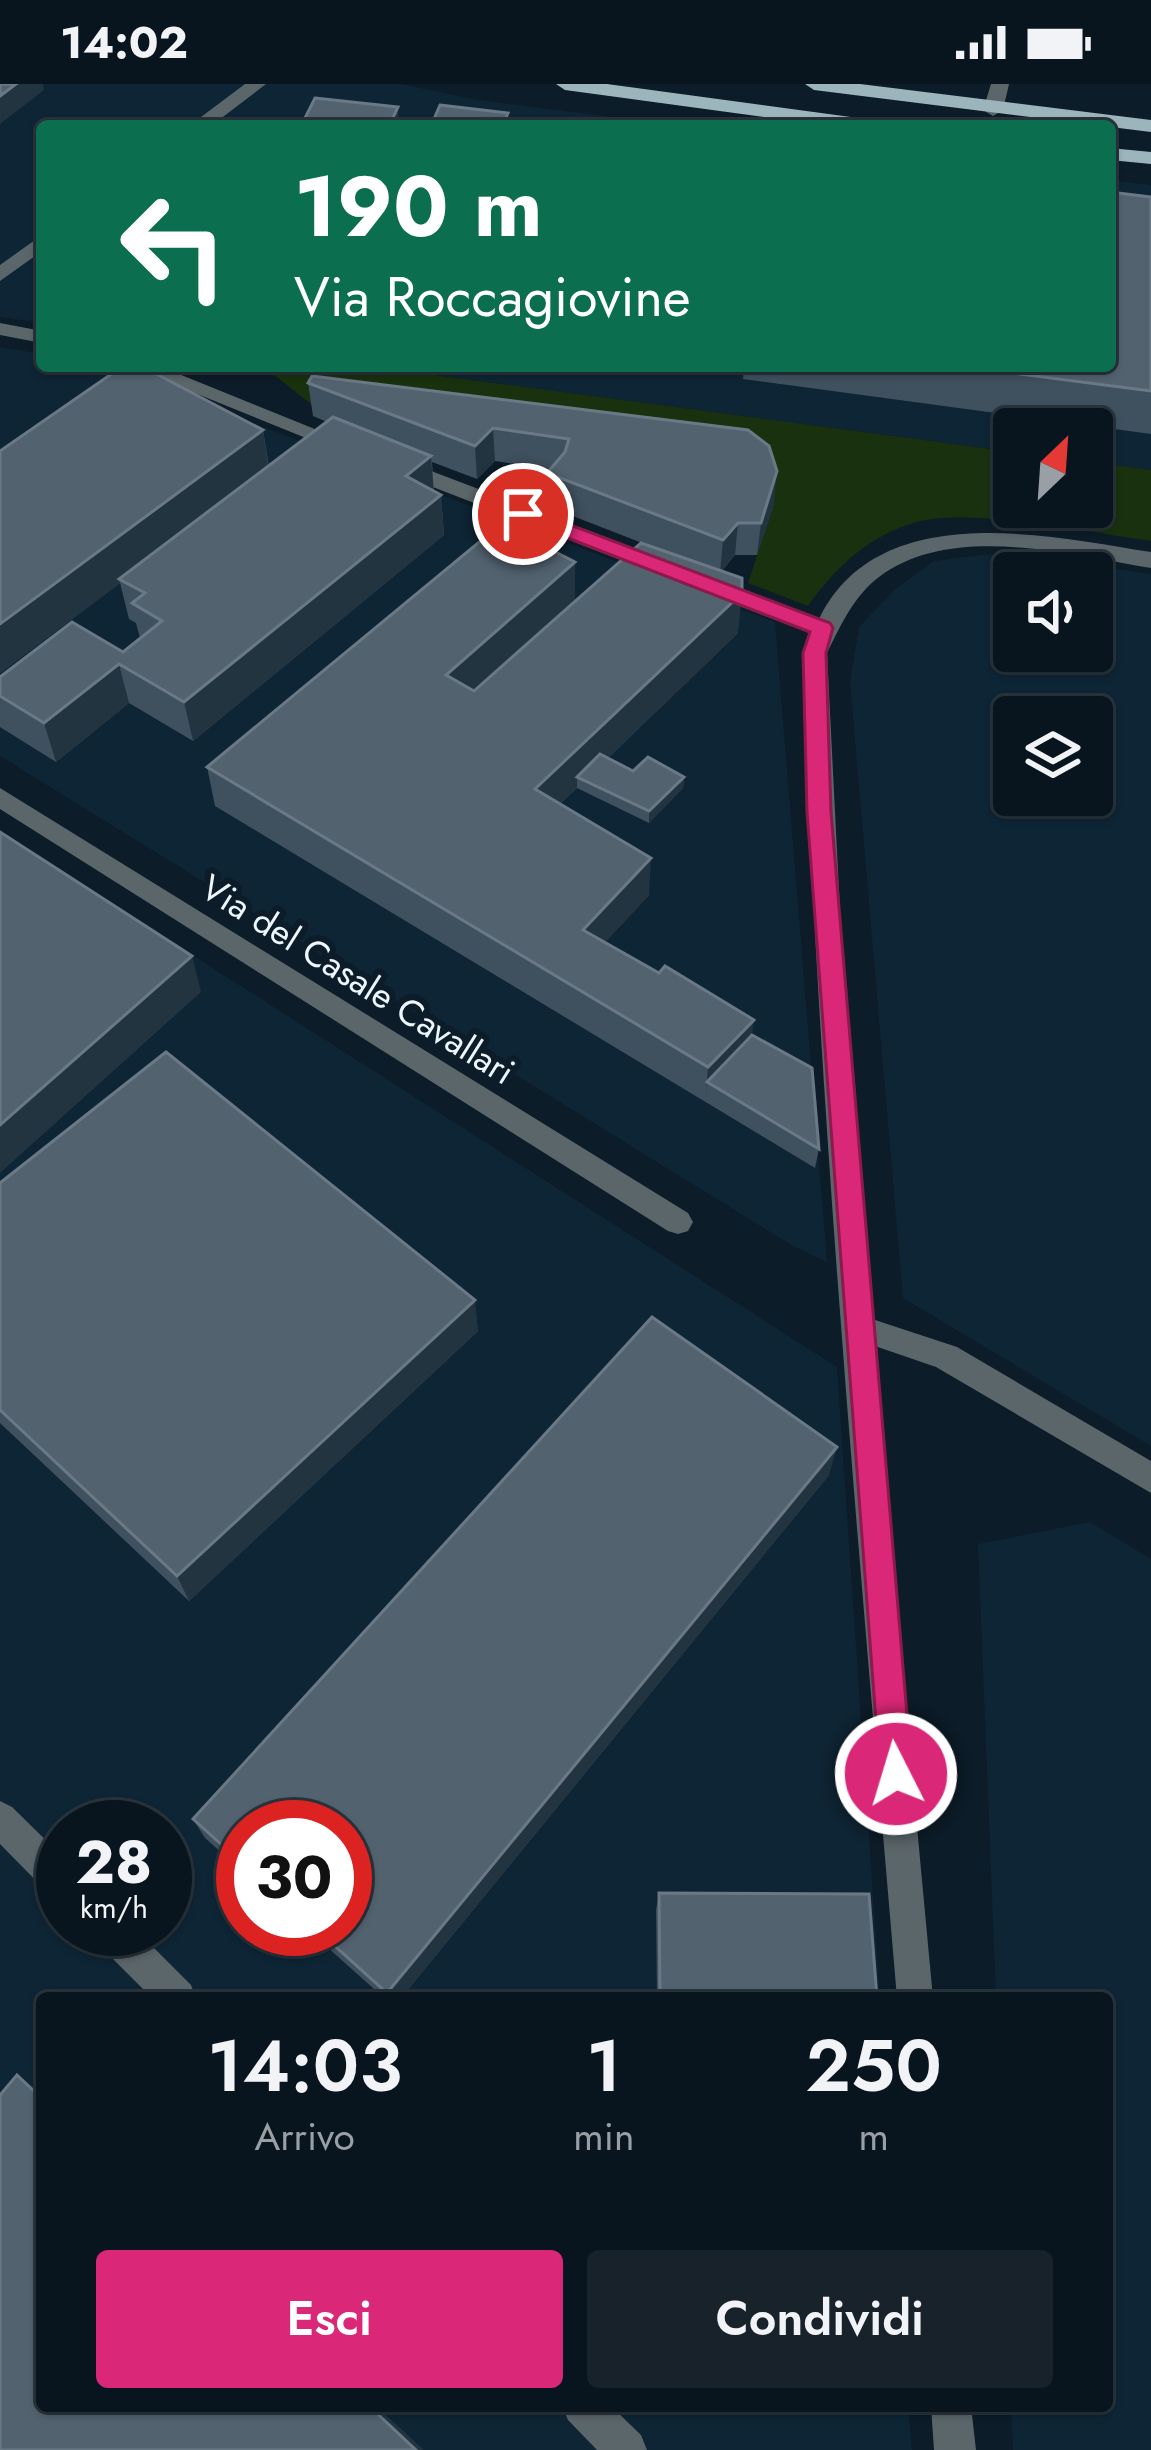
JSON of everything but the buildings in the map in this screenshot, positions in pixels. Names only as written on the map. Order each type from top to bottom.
[{"type":"main road","points":[[565,84],[829,120]]},
{"type":"main road","points":[[814,84],[1086,120]]},
{"type":"main road","points":[[1116,123],[1151,127]]},
{"type":"main road","points":[[1116,155],[1151,158]]},
{"type":"street","points":[[207,120],[257,84]]},
{"type":"street","points":[[993,110],[1000,84]]},
{"type":"street","points":[[0,275],[36,246]]},
{"type":"street","points":[[0,329],[36,336]]},
{"type":"street","points":[[155,372],[822,628]]},
{"type":"street","points":[[914,1992],[857,1327],[819,812],[814,653],[837,605],[875,570],[952,540],[1022,540],[1151,560]]},
{"type":"street","name":"Via del Casale Cavallari","points":[[0,797],[678,1222]]},
{"type":"street","points":[[857,1327],[946,1357],[1151,1478]]},
{"type":"street","points":[[0,1819],[36,1855]]},
{"type":"street","points":[[136,1956],[172,1992]]},
{"type":"street","points":[[588,2412],[626,2450]]},
{"type":"street","points":[[952,2412],[955,2450]]},
{"type":"shaded area","points":[[0,84],[401,84],[478,100],[636,120],[36,120],[36,322],[0,317]]},
{"type":"shaded area","points":[[1116,181],[1151,185],[1151,470],[1113,465],[1113,408],[993,408],[993,449],[412,372],[1116,372]]},
{"type":"shaded area","points":[[0,347],[36,353],[36,372],[111,372],[145,382],[775,622],[827,1262],[791,1245],[0,756]]},
{"type":"shaded area","points":[[993,554],[993,672],[1113,672],[1113,568],[1151,574],[1151,1446],[903,1298],[850,682],[859,627],[894,590],[934,561]]},
{"type":"shaded area","points":[[0,832],[837,1367],[880,1992],[36,1992],[36,2412],[909,2412],[912,2450],[0,2450]]},
{"type":"shaded area","points":[[1090,1522],[1151,1559],[1151,2450],[1013,2450],[1011,2412],[1113,2412],[1113,1992],[996,1992],[978,1544]]},
{"type":"green space","points":[[271,372],[412,372],[993,449],[993,519],[939,518],[884,535],[855,554],[808,606],[748,583],[774,504],[317,409]]},
{"type":"green space","points":[[1113,465],[1151,470],[1151,541],[1065,528],[1113,528]]},
{"type":"route","points":[[523,514],[822,628],[814,653],[819,812],[896,1774]]}]
